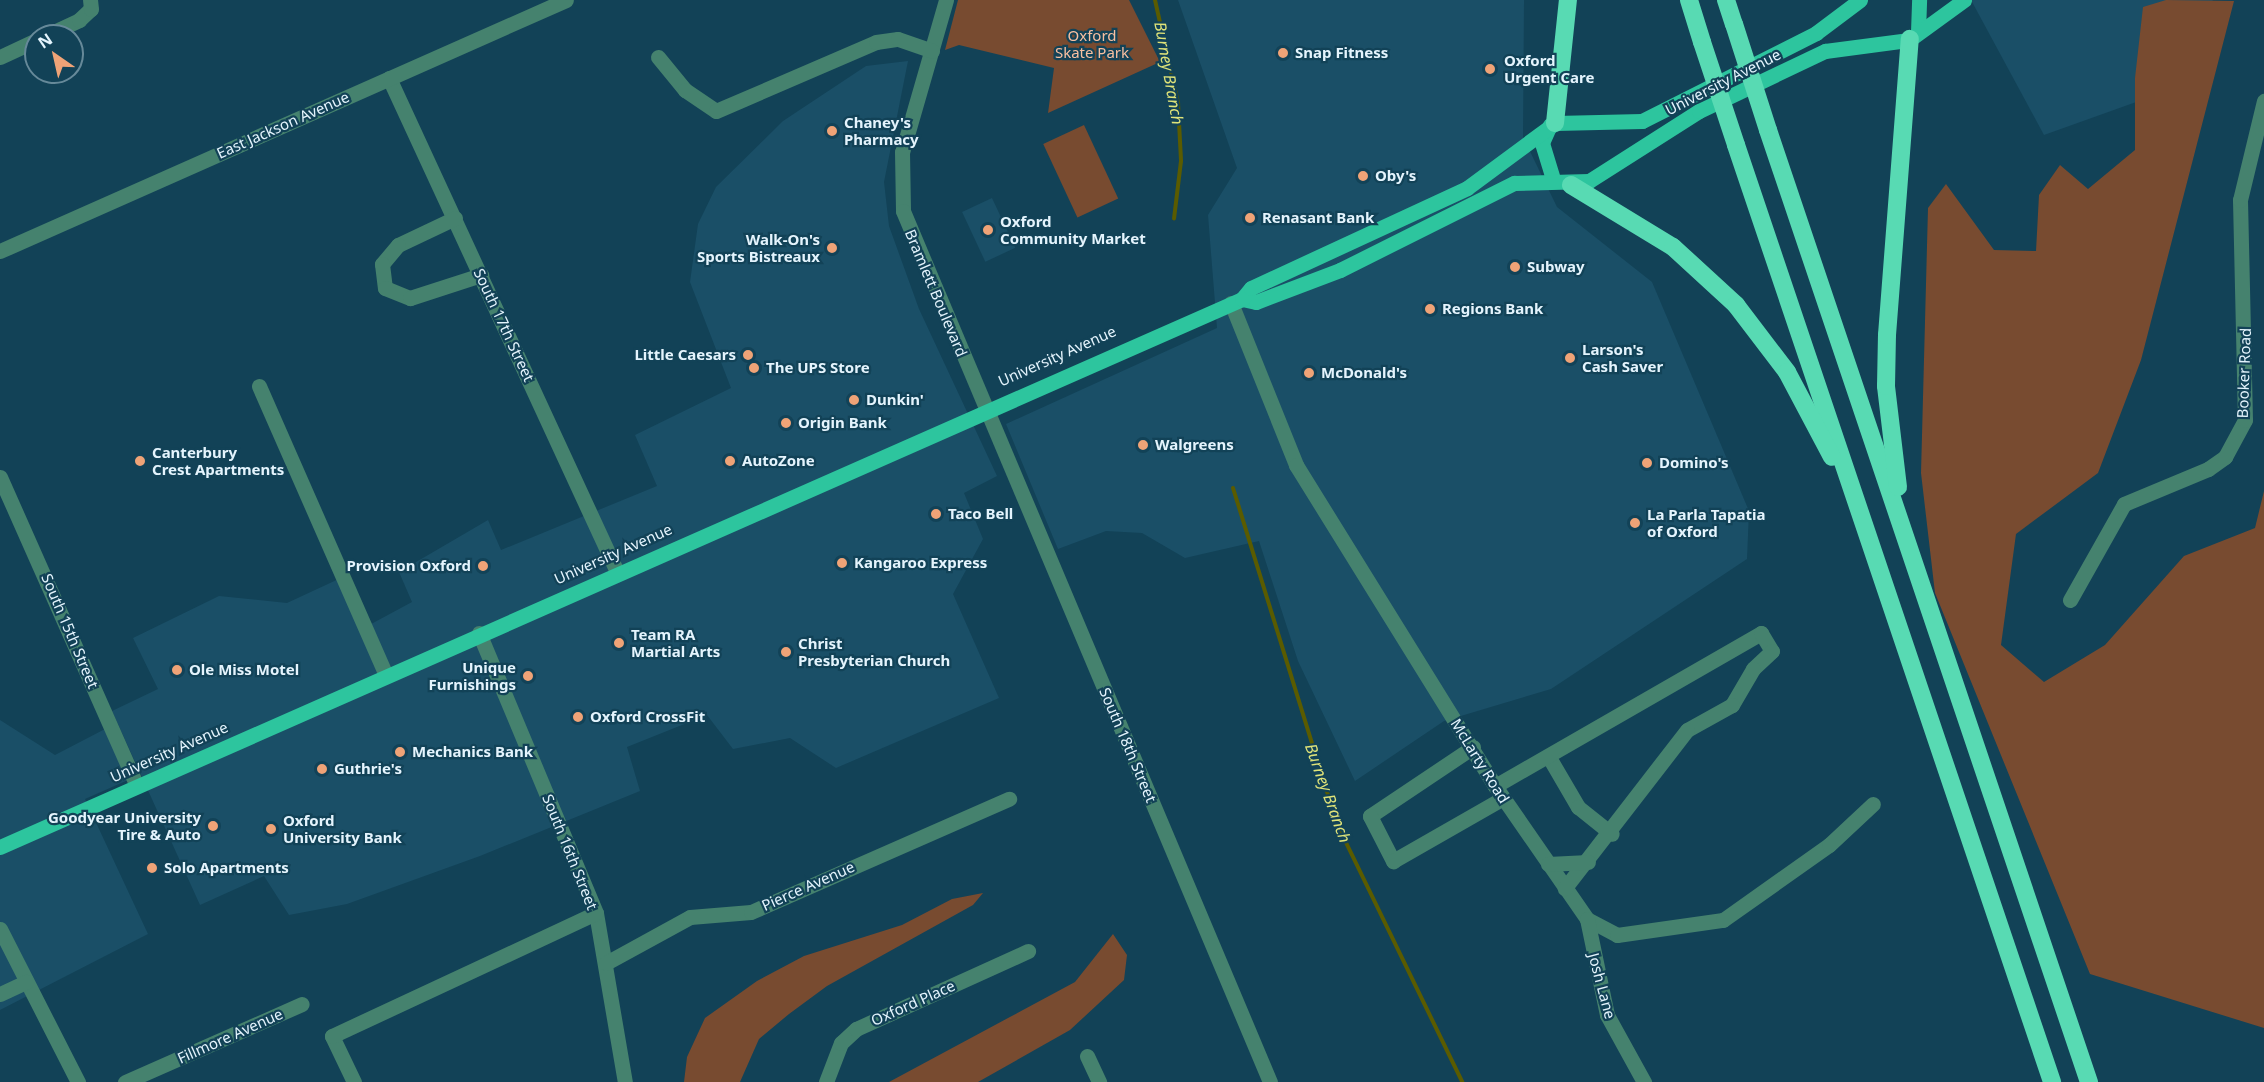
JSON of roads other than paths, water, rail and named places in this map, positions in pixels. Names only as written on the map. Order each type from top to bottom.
[{"type":"highway","points":[[1552,124],[1568,0]]},
{"type":"highway","points":[[1689,0],[2052,1082]]},
{"type":"highway","points":[[1726,0],[2089,1082]]},
{"type":"highway","points":[[1914,35],[1886,386],[1896,479],[1916,565]]},
{"type":"highway","points":[[1571,185],[1673,247],[1736,305],[1787,372],[1855,497]]},
{"type":"main road","name":"University Avenue","points":[[0,847],[986,408],[1237,301],[1251,288],[1467,188],[1552,124],[1642,121],[1816,33],[1860,0]]},
{"type":"main road","points":[[1914,35],[1919,0]]},
{"type":"main road","name":"University Avenue","points":[[1237,301],[1256,302],[1340,270],[1440,224],[1502,188],[1553,179],[1571,185],[1615,167],[1699,111],[1825,51],[1914,35],[1964,0]]},
{"type":"main road","points":[[1552,124],[1542,142],[1553,179]]},
{"type":"street","name":"East Jackson Avenue","points":[[0,251],[567,0]]},
{"type":"street","name":"Bramlett Boulevard","points":[[946,0],[902,152],[903,211],[986,408]]},
{"type":"street","points":[[62,24],[90,4]]},
{"type":"street","points":[[658,57],[685,90],[716,111],[876,42],[898,39],[932,51]]},
{"type":"street","points":[[0,57],[24,46]]},
{"type":"street","name":"South 17th Street","points":[[389,78],[617,572]]},
{"type":"street","name":"Booker Road","points":[[2070,600],[2124,504],[2208,470],[2225,457],[2245,420],[2240,200],[2264,101]]},
{"type":"street","points":[[455,218],[398,245],[382,264],[385,288],[410,297],[481,275]]},
{"type":"street","name":"McLarty Road","points":[[1237,301],[1296,465],[1499,792],[1587,919],[1617,935],[1723,920],[1829,845],[1873,804]]},
{"type":"street","points":[[259,386],[386,675]]},
{"type":"street","name":"South 18th Street","points":[[986,408],[1270,1082]]},
{"type":"street","name":"South 15th Street","points":[[0,477],[137,786]]},
{"type":"street","name":"South 16th Street","points":[[479,633],[596,913],[626,1082]]},
{"type":"street","points":[[1473,747],[1370,816],[1393,861],[1550,759],[1593,727],[1656,698],[1761,633],[1772,651],[1753,669],[1732,705],[1687,730],[1612,834],[1565,888]]},
{"type":"street","points":[[1550,759],[1578,807],[1612,834]]},
{"type":"street","name":"Pierce Avenue","points":[[606,963],[690,917],[751,912],[1009,799]]},
{"type":"street","points":[[1548,864],[1588,862]]},
{"type":"street","points":[[354,1082],[332,1036],[596,913]]},
{"type":"street","name":"Josh Lane","points":[[1587,919],[1607,1015],[1644,1082]]},
{"type":"street","points":[[0,929],[78,1082]]},
{"type":"street","name":"Oxford Place","points":[[826,1082],[842,1043],[856,1029],[1028,951]]},
{"type":"street","points":[[0,994],[26,982]]},
{"type":"street","name":"Fillmore Avenue","points":[[125,1082],[302,1004]]},
{"type":"street","points":[[1087,1056],[1099,1082]]},
{"type":"waterway","name":"Burney Branch","points":[[1155,0],[1178,103],[1181,161],[1174,219]]},
{"type":"waterway","name":"Burney Branch","points":[[1233,488],[1337,824],[1462,1082]]},
{"type":"place","name":"Snap Fitness","points":[[1283,53]]},
{"type":"place","name":"Oxford Urgent Care","points":[[1490,69]]},
{"type":"place","name":"Chaney's Pharmacy","points":[[832,131]]},
{"type":"place","name":"Oby's","points":[[1363,176]]},
{"type":"place","name":"Renasant Bank","points":[[1250,218]]},
{"type":"place","name":"Oxford Community Market","points":[[988,230]]},
{"type":"place","name":"Walk-On's Sports Bistreaux","points":[[832,248]]},
{"type":"place","name":"Subway","points":[[1515,267]]},
{"type":"place","name":"Regions Bank","points":[[1430,309]]},
{"type":"place","name":"Little Caesars","points":[[748,355]]},
{"type":"place","name":"Larson's Cash Saver","points":[[1570,358]]},
{"type":"place","name":"The UPS Store","points":[[754,368]]},
{"type":"place","name":"McDonald's","points":[[1309,373]]},
{"type":"place","name":"Dunkin'","points":[[854,400]]},
{"type":"place","name":"Origin Bank","points":[[786,423]]},
{"type":"place","name":"Walgreens","points":[[1143,445]]},
{"type":"place","name":"Canterbury Crest Apartments","points":[[140,461]]},
{"type":"place","name":"AutoZone","points":[[730,461]]},
{"type":"place","name":"Domino's","points":[[1647,463]]},
{"type":"place","name":"Taco Bell","points":[[936,514]]},
{"type":"place","name":"La Parla Tapatia of Oxford","points":[[1635,523]]},
{"type":"place","name":"Kangaroo Express","points":[[842,563]]},
{"type":"place","name":"Provision Oxford","points":[[483,566]]},
{"type":"place","name":"Team RA Martial Arts","points":[[619,643]]},
{"type":"place","name":"Christ Presbyterian Church","points":[[786,652]]},
{"type":"place","name":"Ole Miss Motel","points":[[177,670]]},
{"type":"place","name":"Unique Furnishings","points":[[528,676]]},
{"type":"place","name":"Oxford CrossFit","points":[[578,717]]},
{"type":"place","name":"Mechanics Bank","points":[[400,752]]},
{"type":"place","name":"Guthrie's","points":[[322,769]]},
{"type":"place","name":"Goodyear University Tire & Auto","points":[[213,826]]},
{"type":"place","name":"Oxford University Bank","points":[[271,829]]},
{"type":"place","name":"Solo Apartments","points":[[152,868]]},
{"type":"park label","name":"Oxford Skate Park","points":[[1092,44]]}]
